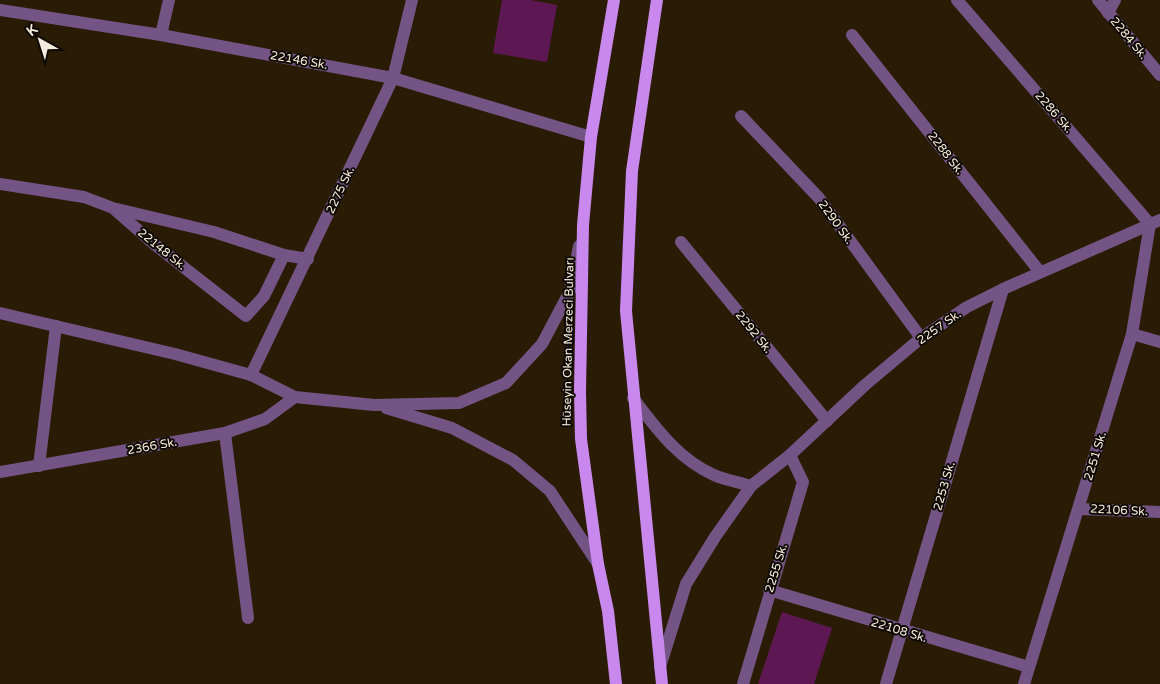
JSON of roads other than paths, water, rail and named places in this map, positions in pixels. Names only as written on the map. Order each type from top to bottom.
[{"type":"main road","name":"Hüseyin Okan Merzeci Bulvarı","points":[[614,0],[591,137],[583,225],[580,391],[581,439],[598,564],[608,611],[616,684]]},
{"type":"main road","points":[[656,0],[632,171],[626,311],[662,684]]},
{"type":"street","points":[[161,35],[169,0]]},
{"type":"street","name":"2275 Sk.","points":[[251,375],[393,78],[412,0]]},
{"type":"street","name":"2286 Sk.","points":[[957,0],[1155,222]]},
{"type":"street","name":"2284 Sk.","points":[[1098,0],[1160,75]]},
{"type":"street","points":[[1108,13],[1115,0]]},
{"type":"street","name":"22146 Sk.","points":[[0,10],[161,35],[393,78],[591,137]]},
{"type":"street","name":"2288 Sk.","points":[[852,35],[1040,272]]},
{"type":"street","name":"2290 Sk.","points":[[741,116],[819,198],[921,338]]},
{"type":"street","name":"22148 Sk.","points":[[0,184],[84,197],[113,208],[154,244],[246,316],[264,296],[284,255]]},
{"type":"street","points":[[113,208],[214,232],[284,255],[308,259]]},
{"type":"street","name":"2257 Sk.","points":[[660,666],[686,584],[715,537],[751,486],[790,455],[864,385],[921,338],[967,308],[1002,289],[1155,222]]},
{"type":"street","name":"2251 Sk.","points":[[1024,684],[1132,334],[1155,222]]},
{"type":"street","points":[[0,313],[175,354],[251,375],[295,397],[374,405],[459,403],[506,383],[542,344],[570,291],[583,225]]},
{"type":"street","name":"2292 Sk.","points":[[681,242],[827,422]]},
{"type":"street","name":"2253 Sk.","points":[[886,684],[1002,289]]},
{"type":"street","points":[[38,466],[56,326]]},
{"type":"street","points":[[1132,334],[1160,342]]},
{"type":"street","name":"2366 Sk.","points":[[0,472],[225,433],[265,419],[295,397]]},
{"type":"street","points":[[634,398],[662,436],[688,459],[714,475],[751,486]]},
{"type":"street","points":[[374,405],[452,428],[512,460],[550,492],[598,564]]},
{"type":"street","points":[[225,433],[248,618]]},
{"type":"street","name":"2255 Sk.","points":[[743,684],[769,590],[803,482],[790,455]]},
{"type":"street","name":"22106 Sk.","points":[[1079,509],[1160,512]]},
{"type":"street","name":"22108 Sk.","points":[[769,590],[902,631],[1030,667]]}]
